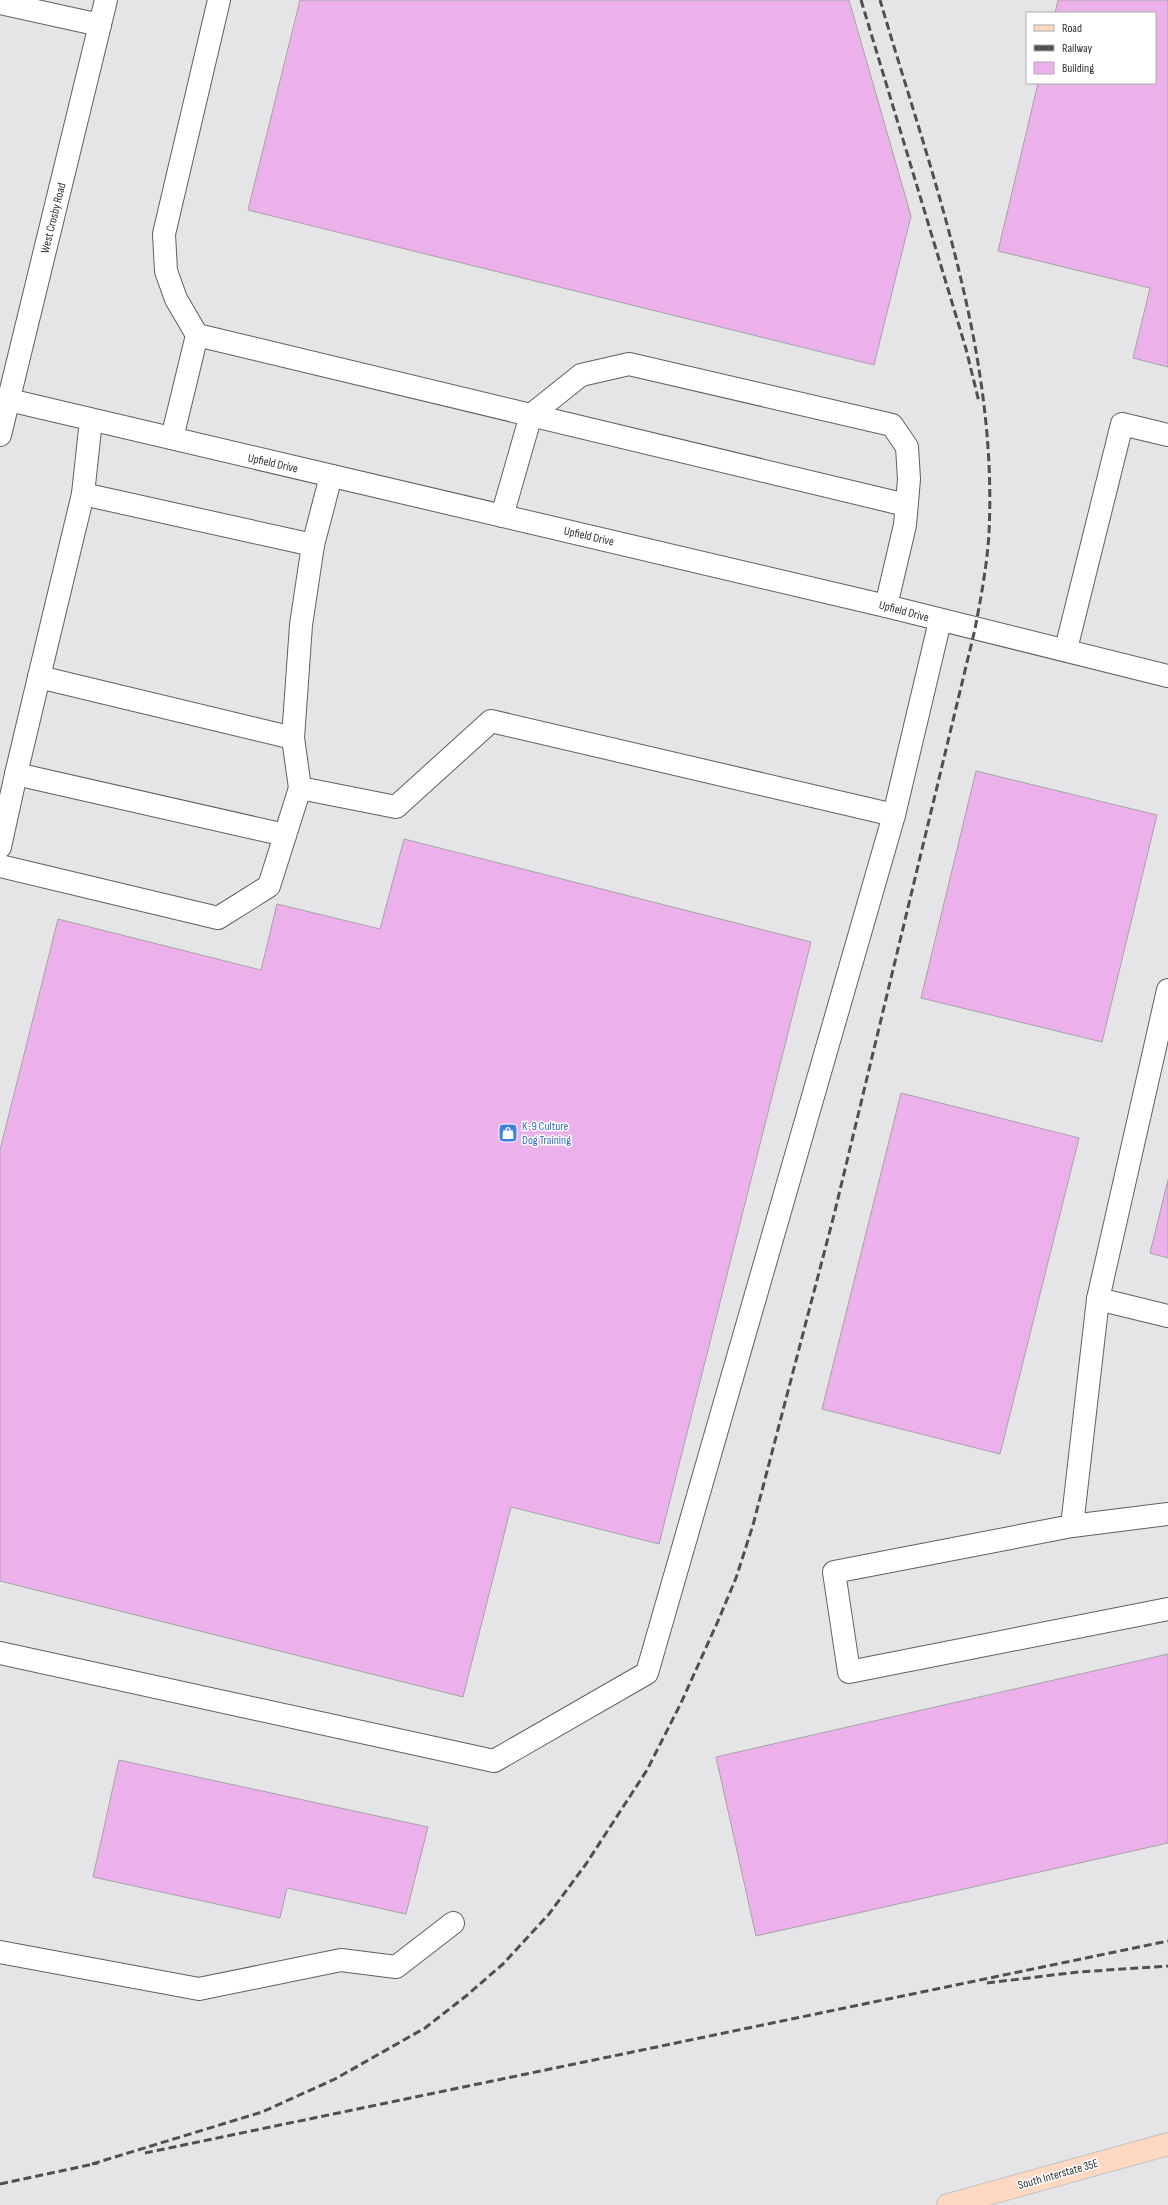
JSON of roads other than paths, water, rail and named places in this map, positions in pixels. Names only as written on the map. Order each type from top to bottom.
[{"type":"main road","name":"South Interstate 35E","points":[[948,2205],[1168,2144]]},
{"type":"street","name":"West Crosby Road","points":[[0,435],[106,0]]},
{"type":"street","points":[[172,438],[197,335],[176,299],[166,271],[164,234],[219,0]]},
{"type":"street","points":[[0,3],[100,25]]},
{"type":"street","points":[[197,335],[906,505]]},
{"type":"street","points":[[502,516],[531,415],[581,375],[629,364],[892,425],[907,447],[909,479],[905,525],[886,606]]},
{"type":"street","name":"Upfield Drive","points":[[9,400],[886,606],[940,621],[1066,649],[1168,676]]},
{"type":"street","points":[[0,847],[83,494],[91,420]]},
{"type":"street","points":[[1066,649],[1122,424],[1168,435]]},
{"type":"street","points":[[0,866],[218,918],[269,886],[300,788],[293,738],[301,625],[313,545],[331,476]]},
{"type":"street","points":[[83,494],[313,545]]},
{"type":"street","points":[[0,1653],[494,1761],[647,1673],[894,815],[940,621]]},
{"type":"street","points":[[39,677],[293,738]]},
{"type":"street","points":[[300,788],[396,807],[490,721],[894,815]]},
{"type":"street","points":[[16,774],[285,835]]},
{"type":"street","points":[[1072,1526],[1098,1299],[1164,1024],[1168,990]]},
{"type":"street","points":[[1098,1299],[1168,1316]]},
{"type":"street","points":[[1168,1514],[1072,1526],[834,1572],[850,1672],[1168,1609]]},
{"type":"street","points":[[0,1952],[199,1989],[341,1960],[396,1967],[453,1922]]},
{"type":"railway","points":[[861,0],[966,349],[979,402]]},
{"type":"railway","points":[[92,2164],[262,2112],[335,2079],[425,2028],[466,1996],[503,1964],[549,1914],[586,1864],[647,1770],[681,1703],[736,1578],[753,1525],[834,1215],[975,629],[984,581],[988,545],[989,464],[983,397],[972,329],[957,263],[939,197],[880,0]]},
{"type":"railway","points":[[145,2153],[1168,1941]]},
{"type":"railway","points":[[987,1983],[1078,1972],[1168,1966]]},
{"type":"railway","points":[[0,2184],[98,2163]]},
{"type":"place","name":"K-9 Culture Dog Training","points":[[508,1133]]}]
